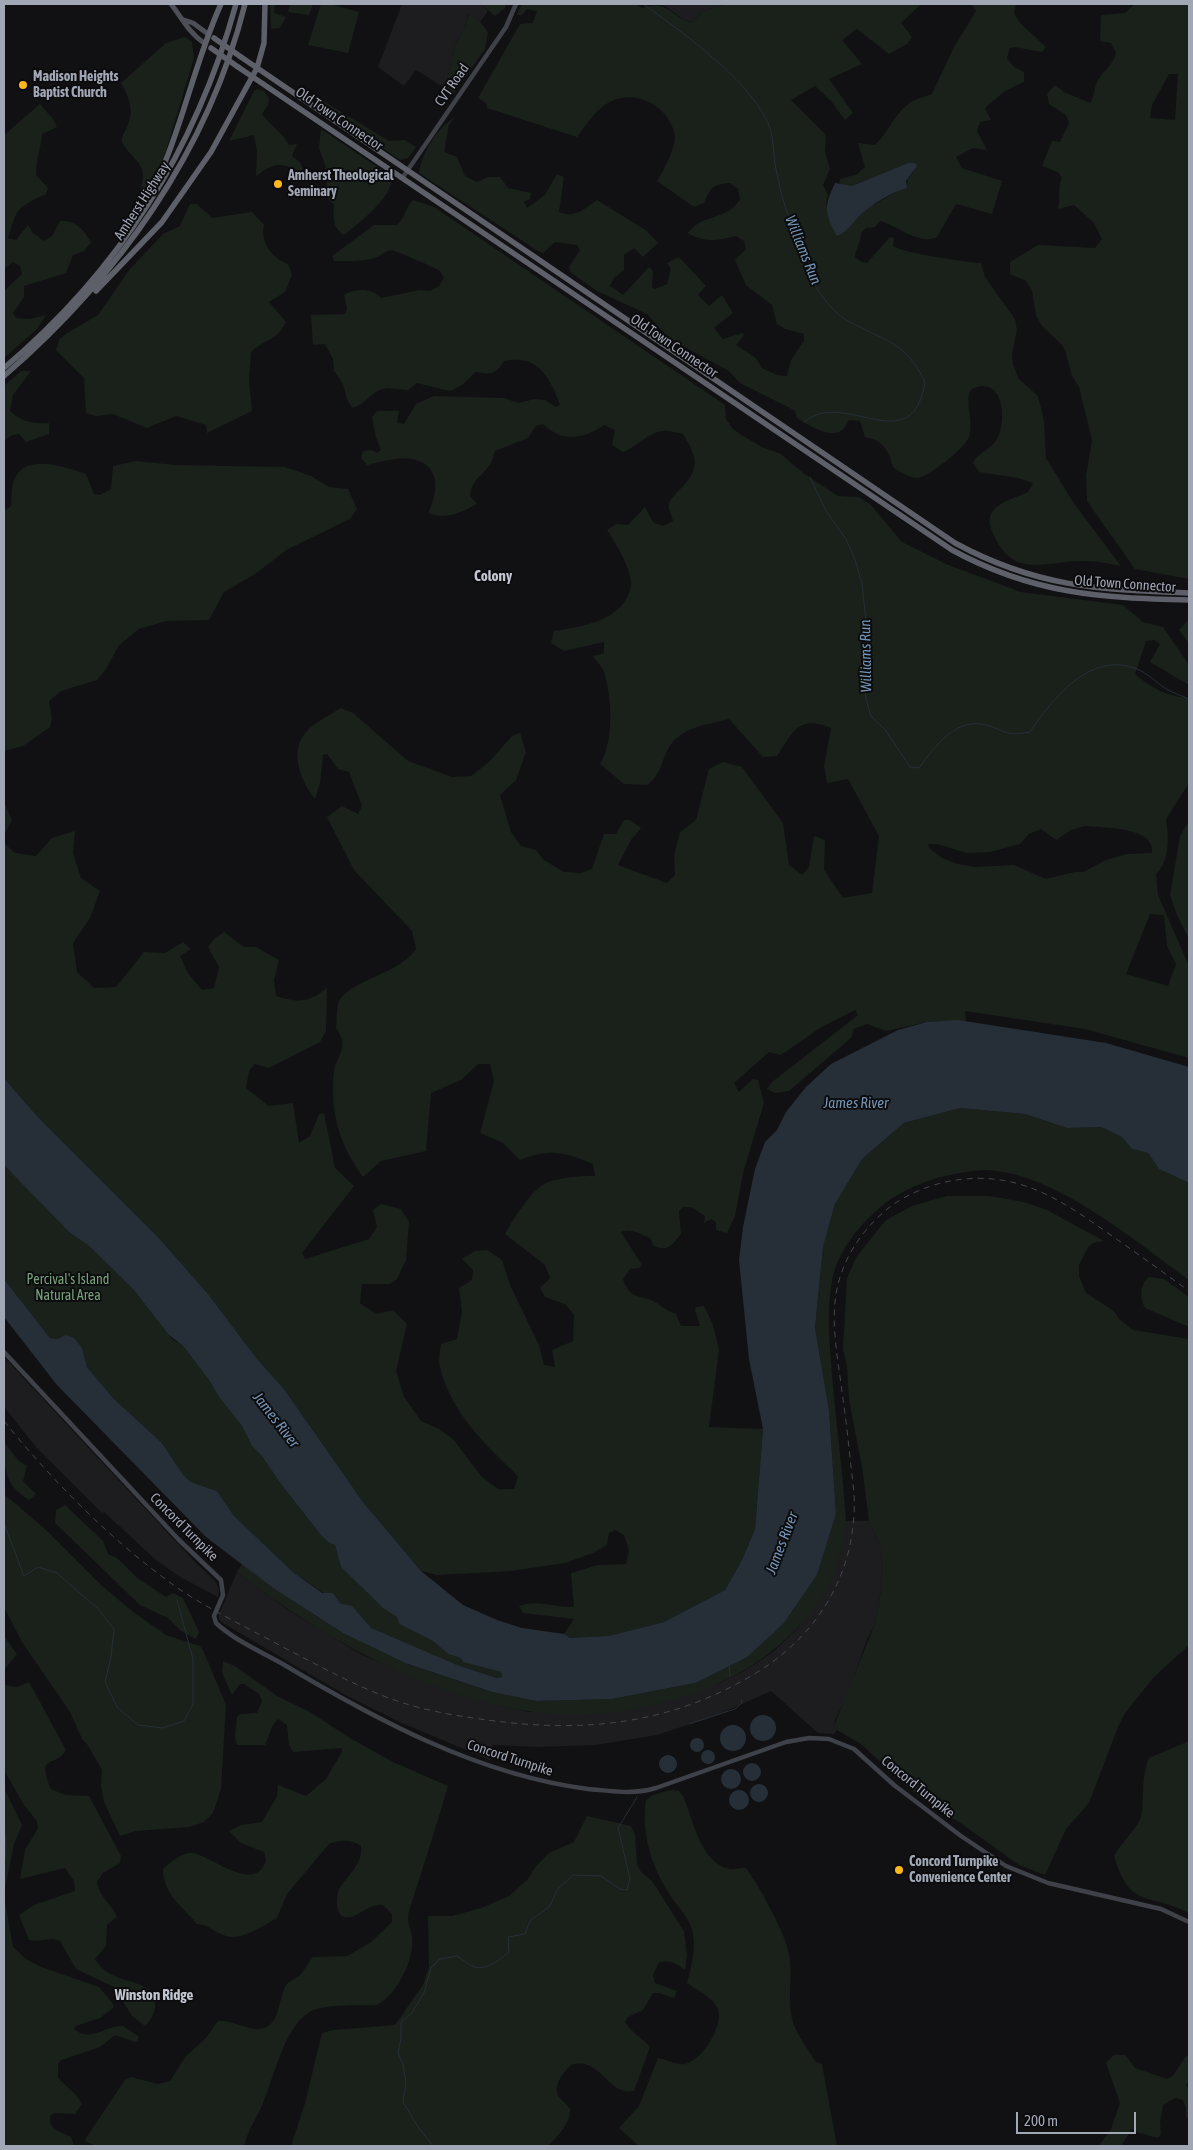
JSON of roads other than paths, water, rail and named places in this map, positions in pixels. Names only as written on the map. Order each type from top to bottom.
[{"type":"highway","points":[[110,261],[142,209],[160,174],[204,43],[221,4]]},
{"type":"highway","name":"Amherst Highway","points":[[4,368],[50,327],[110,261],[142,217],[176,156],[215,70],[236,4]]},
{"type":"highway","name":"Amherst Highway","points":[[4,376],[74,311],[127,247],[177,172],[203,120],[221,78],[245,4]]},
{"type":"highway","points":[[74,311],[140,247],[183,194],[211,152],[257,68],[264,43],[265,4]]},
{"type":"highway","name":"Old Town Connector","points":[[208,34],[937,531],[975,554],[1023,574],[1058,583],[1109,590],[1189,593]]},
{"type":"highway","name":"Old Town Connector","points":[[204,43],[914,525],[971,560],[1024,582],[1061,591],[1096,596],[1189,600]]},
{"type":"main road","name":"Old Town Connector","points":[[171,4],[184,20],[188,30],[204,43]]},
{"type":"main road","name":"Old Town Connector","points":[[184,20],[193,23],[208,34]]},
{"type":"street","name":"CVT Road","points":[[403,177],[506,27],[516,4]]},
{"type":"street","name":"Concord Turnpike","points":[[4,1352],[179,1540],[221,1580],[223,1595],[214,1616],[216,1623],[335,1695],[372,1715],[448,1749],[530,1779],[621,1793],[643,1792],[800,1739],[829,1739],[854,1749],[894,1785],[961,1836],[1006,1866],[1048,1883],[1161,1909],[1189,1922]]},
{"type":"water","points":[[908,163],[915,163],[917,166],[906,181],[907,188],[875,203],[862,213],[845,232],[837,236],[827,210],[827,204],[835,183],[852,186]]},
{"type":"water","name":"James River","points":[[958,1020],[1106,1043],[1189,1067],[1189,1183],[1159,1169],[1148,1153],[1132,1149],[1122,1137],[1101,1127],[1067,1128],[1025,1114],[960,1108],[904,1123],[862,1159],[835,1204],[823,1247],[815,1328],[829,1410],[836,1514],[817,1575],[784,1623],[747,1657],[695,1683],[612,1699],[536,1701],[492,1692],[405,1663],[343,1633],[273,1588],[206,1537],[57,1385],[4,1317],[4,1279],[50,1338],[57,1339],[66,1335],[74,1338],[82,1348],[87,1367],[113,1398],[162,1443],[184,1476],[191,1482],[217,1491],[234,1516],[294,1573],[322,1593],[333,1593],[340,1603],[352,1606],[371,1628],[457,1665],[497,1678],[502,1677],[501,1672],[463,1662],[461,1658],[448,1654],[433,1641],[399,1624],[397,1617],[383,1608],[341,1567],[335,1545],[328,1542],[320,1534],[261,1455],[252,1446],[242,1426],[184,1347],[168,1334],[134,1290],[88,1245],[70,1233],[6,1167],[4,1164],[4,1078],[37,1116],[158,1237],[208,1294],[257,1359],[284,1389],[363,1502],[421,1571],[463,1605],[497,1620],[522,1628],[564,1634],[570,1638],[608,1636],[664,1622],[725,1590],[742,1560],[755,1529],[763,1429],[749,1359],[739,1260],[743,1227],[755,1169],[765,1142],[777,1130],[786,1112],[806,1087],[831,1064],[898,1030],[927,1022]]},
{"type":"water","points":[[763,1715],[773,1718],[776,1728],[773,1738],[763,1741],[753,1738],[750,1728],[753,1718]]},
{"type":"water","points":[[733,1725],[742,1729],[746,1738],[742,1747],[733,1751],[724,1747],[720,1738],[724,1729]]},
{"type":"water","points":[[694,1738],[700,1738],[704,1745],[700,1752],[694,1752],[690,1748],[690,1742]]},
{"type":"water","points":[[708,1750],[713,1752],[715,1757],[713,1762],[708,1764],[703,1762],[701,1757],[703,1752]]},
{"type":"water","points":[[668,1755],[674,1758],[677,1764],[674,1770],[668,1773],[662,1770],[659,1764],[662,1758]]},
{"type":"water","points":[[748,1763],[756,1763],[761,1768],[759,1779],[748,1781],[743,1776],[743,1768]]},
{"type":"water","points":[[731,1769],[738,1772],[741,1779],[738,1786],[731,1789],[724,1786],[721,1779],[724,1772]]},
{"type":"water","points":[[755,1784],[763,1784],[768,1789],[766,1800],[755,1802],[750,1797],[750,1789]]},
{"type":"water","points":[[739,1790],[746,1793],[749,1800],[746,1807],[739,1810],[732,1807],[729,1800],[732,1793]]},
{"type":"waterway","name":"Williams Run","points":[[643,4],[716,60],[750,95],[763,113],[771,131],[775,164],[783,199],[796,230],[807,269],[815,286],[828,304],[844,319],[894,344],[902,350],[918,369],[925,382],[918,406],[906,418],[892,421],[838,412],[820,414],[804,422]]},
{"type":"waterway","name":"Williams Run","points":[[810,477],[826,511],[846,539],[862,583],[868,640],[863,667],[866,699],[871,716],[886,731],[910,767],[919,768],[948,734],[967,725],[990,726],[1013,734],[1030,732],[1064,690],[1092,670],[1108,665],[1125,666],[1143,672],[1168,690],[1189,699]]},
{"type":"waterway","points":[[4,1523],[24,1576],[38,1567],[57,1573],[98,1609],[114,1629],[111,1657],[105,1682],[117,1707],[138,1725],[163,1728],[184,1721],[193,1704],[193,1659],[177,1600]]},
{"type":"waterway","points":[[729,1665],[730,1676]]},
{"type":"waterway","points":[[689,1724],[735,1709],[742,1703],[741,1700]]},
{"type":"waterway","points":[[433,2146],[418,2127],[403,2102],[406,2083],[403,2064],[398,2053],[401,2038],[401,2022],[412,2013],[424,1993],[431,1968],[440,1959],[457,1956],[472,1966],[479,1968],[498,1961],[509,1952],[508,1937],[525,1934],[530,1921],[550,1906],[557,1890],[573,1875],[601,1876],[620,1889],[627,1890],[630,1879],[618,1828],[637,1797]]},
{"type":"waterway","points":[[4,1821],[6,1846],[4,1869]]},
{"type":"railway","points":[[4,1421],[43,1467],[86,1511],[155,1571],[204,1605],[326,1670],[400,1702],[447,1714],[530,1724],[564,1726],[597,1724],[630,1720],[662,1713],[694,1703],[725,1690],[756,1673],[779,1657],[799,1639],[816,1619],[830,1597],[842,1573],[854,1521],[854,1493],[834,1318],[836,1294],[843,1268],[855,1245],[871,1224],[891,1206],[919,1190],[950,1181],[974,1178],[996,1179],[1017,1183],[1037,1190],[1074,1210],[1189,1291]]},
{"type":"place","name":"Madison Heights Baptist Church","points":[[23,85]]},
{"type":"place","name":"Amherst Theological Seminary","points":[[278,184]]},
{"type":"place","name":"Concord Turnpike Convenience Center","points":[[899,1870]]},
{"type":"district","name":"Colony","points":[[493,576]]},
{"type":"district","name":"Winston Ridge","points":[[154,1995]]},
{"type":"park label","name":"Percival's Island Natural Area","points":[[68,1288]]}]
